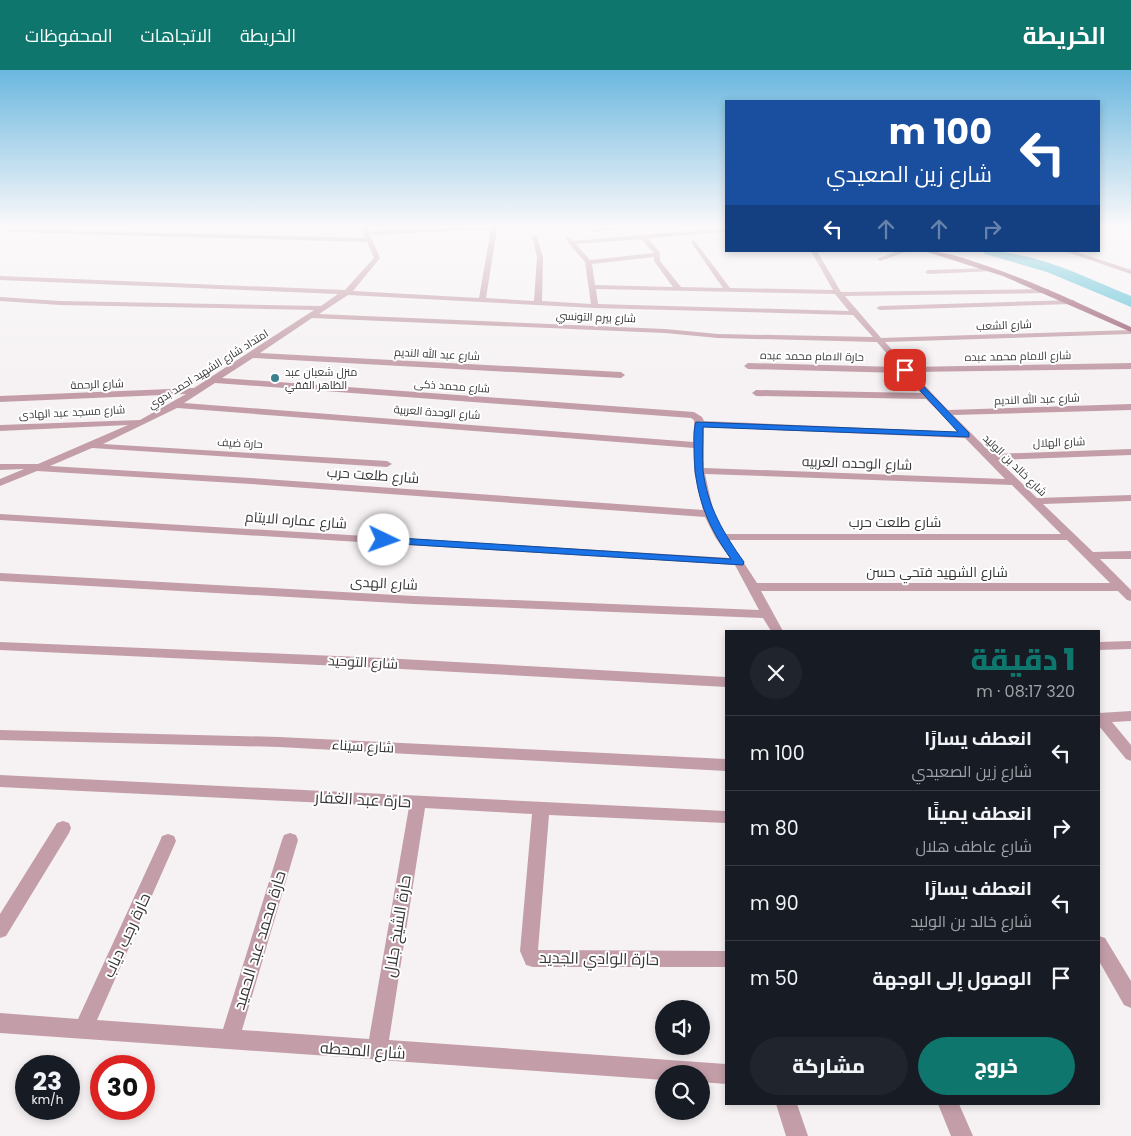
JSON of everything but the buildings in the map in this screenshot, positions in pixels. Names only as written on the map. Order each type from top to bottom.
[{"type":"main road","points":[[1009,277],[1072,302],[1131,331]]},
{"type":"street","name":"امتداد شارع الشهيد احمد بدوي","points":[[0,483],[146,422],[312,316],[353,288],[362,277]]},
{"type":"street","points":[[482,301],[486,277]]},
{"type":"street","points":[[538,304],[539,277]]},
{"type":"street","points":[[591,277],[595,306]]},
{"type":"street","points":[[669,277],[679,289]]},
{"type":"street","points":[[719,277],[728,290]]},
{"type":"street","name":"شارع خالد بن الوليد","points":[[829,277],[838,293],[944,413],[1128,593]]},
{"type":"street","points":[[0,278],[346,293],[538,304],[855,313]]},
{"type":"street","points":[[593,287],[838,293],[1046,291]]},
{"type":"street","points":[[0,299],[60,303],[323,308]]},
{"type":"street","points":[[880,308],[1072,302]]},
{"type":"street","name":"شارع بيرم التونسي","points":[[312,316],[655,330],[718,336],[879,340]]},
{"type":"street","name":"شارع الشعب","points":[[879,340],[1131,331]]},
{"type":"street","name":"شارع عبد الله النديم","points":[[251,355],[621,375]]},
{"type":"street","name":"حارة الامام محمد عبده","points":[[748,366],[905,370]]},
{"type":"street","name":"شارع الامام محمد عبده","points":[[905,370],[1131,366]]},
{"type":"street","name":"شارع محمد ذكى","points":[[214,380],[690,414],[697,416],[699,424]]},
{"type":"street","name":"شارع الرحمة","points":[[0,399],[195,391]]},
{"type":"street","points":[[756,393],[928,396]]},
{"type":"street","name":"شارع الوحدة العربية","points":[[175,405],[697,445]]},
{"type":"street","name":"شارع عبد الله النديم","points":[[944,413],[1131,407]]},
{"type":"street","name":"شارع مسجد عبد الهادى","points":[[0,428],[146,422]]},
{"type":"street","points":[[775,630],[739,562],[721,537],[709,514],[699,471],[697,445],[699,424],[966,435]]},
{"type":"street","name":"حارة ضيف","points":[[91,446],[386,464]]},
{"type":"street","name":"شارع الهلال","points":[[988,457],[1131,452]]},
{"type":"street","name":"شارع طلعت حرب","points":[[0,467],[39,467],[251,481],[709,514]]},
{"type":"street","name":"شارع الوحده العربيه","points":[[699,471],[1015,482]]},
{"type":"street","points":[[1034,501],[1131,498]]},
{"type":"street","name":"شارع عماره الايتام","points":[[0,518],[739,562]]},
{"type":"street","name":"شارع طلعت حرب","points":[[721,537],[1070,537]]},
{"type":"street","points":[[1090,556],[1131,555]]},
{"type":"street","name":"شارع الهدى","points":[[0,577],[414,600],[767,614]]},
{"type":"street","name":"شارع الشهيد فتحي حسن","points":[[752,587],[1128,593]]},
{"type":"street","points":[[1100,646],[1131,645]]},
{"type":"street","name":"شارع التوحيد","points":[[0,646],[373,662],[725,682]]},
{"type":"street","points":[[1100,718],[1131,716]]},
{"type":"street","points":[[1100,718],[1131,754]]},
{"type":"street","name":"شارع سيناء","points":[[0,735],[279,742],[725,765]]},
{"type":"street","name":"حارة عبد الغفار","points":[[0,781],[725,818]]},
{"type":"street","name":"حارة الشيخ جلال","points":[[377,1051],[418,802]]},
{"type":"street","name":"حارة الوادي الجديد","points":[[541,808],[529,951],[533,959],[725,959]]},
{"type":"street","points":[[0,930],[63,828]]},
{"type":"street","name":"حارة محمد عبد الحميد","points":[[229,1040],[290,840]]},
{"type":"street","name":"حارة رجب دياب","points":[[83,1029],[168,841]]},
{"type":"street","points":[[1100,946],[1131,999]]},
{"type":"street","name":"شارع المحطه","points":[[0,1023],[377,1051],[725,1074]]},
{"type":"street","points":[[787,1105],[798,1136]]},
{"type":"street","points":[[948,1105],[962,1136]]},
{"type":"waterway","points":[[1071,277],[1131,302]]},
{"type":"place","name":"منزل شعبان عبد الظاهر الفقي","points":[[275,378]]},
{"type":"route","points":[[384,540],[739,562],[721,537],[709,514],[699,471],[697,445],[699,424],[966,435],[905,370]]}]
